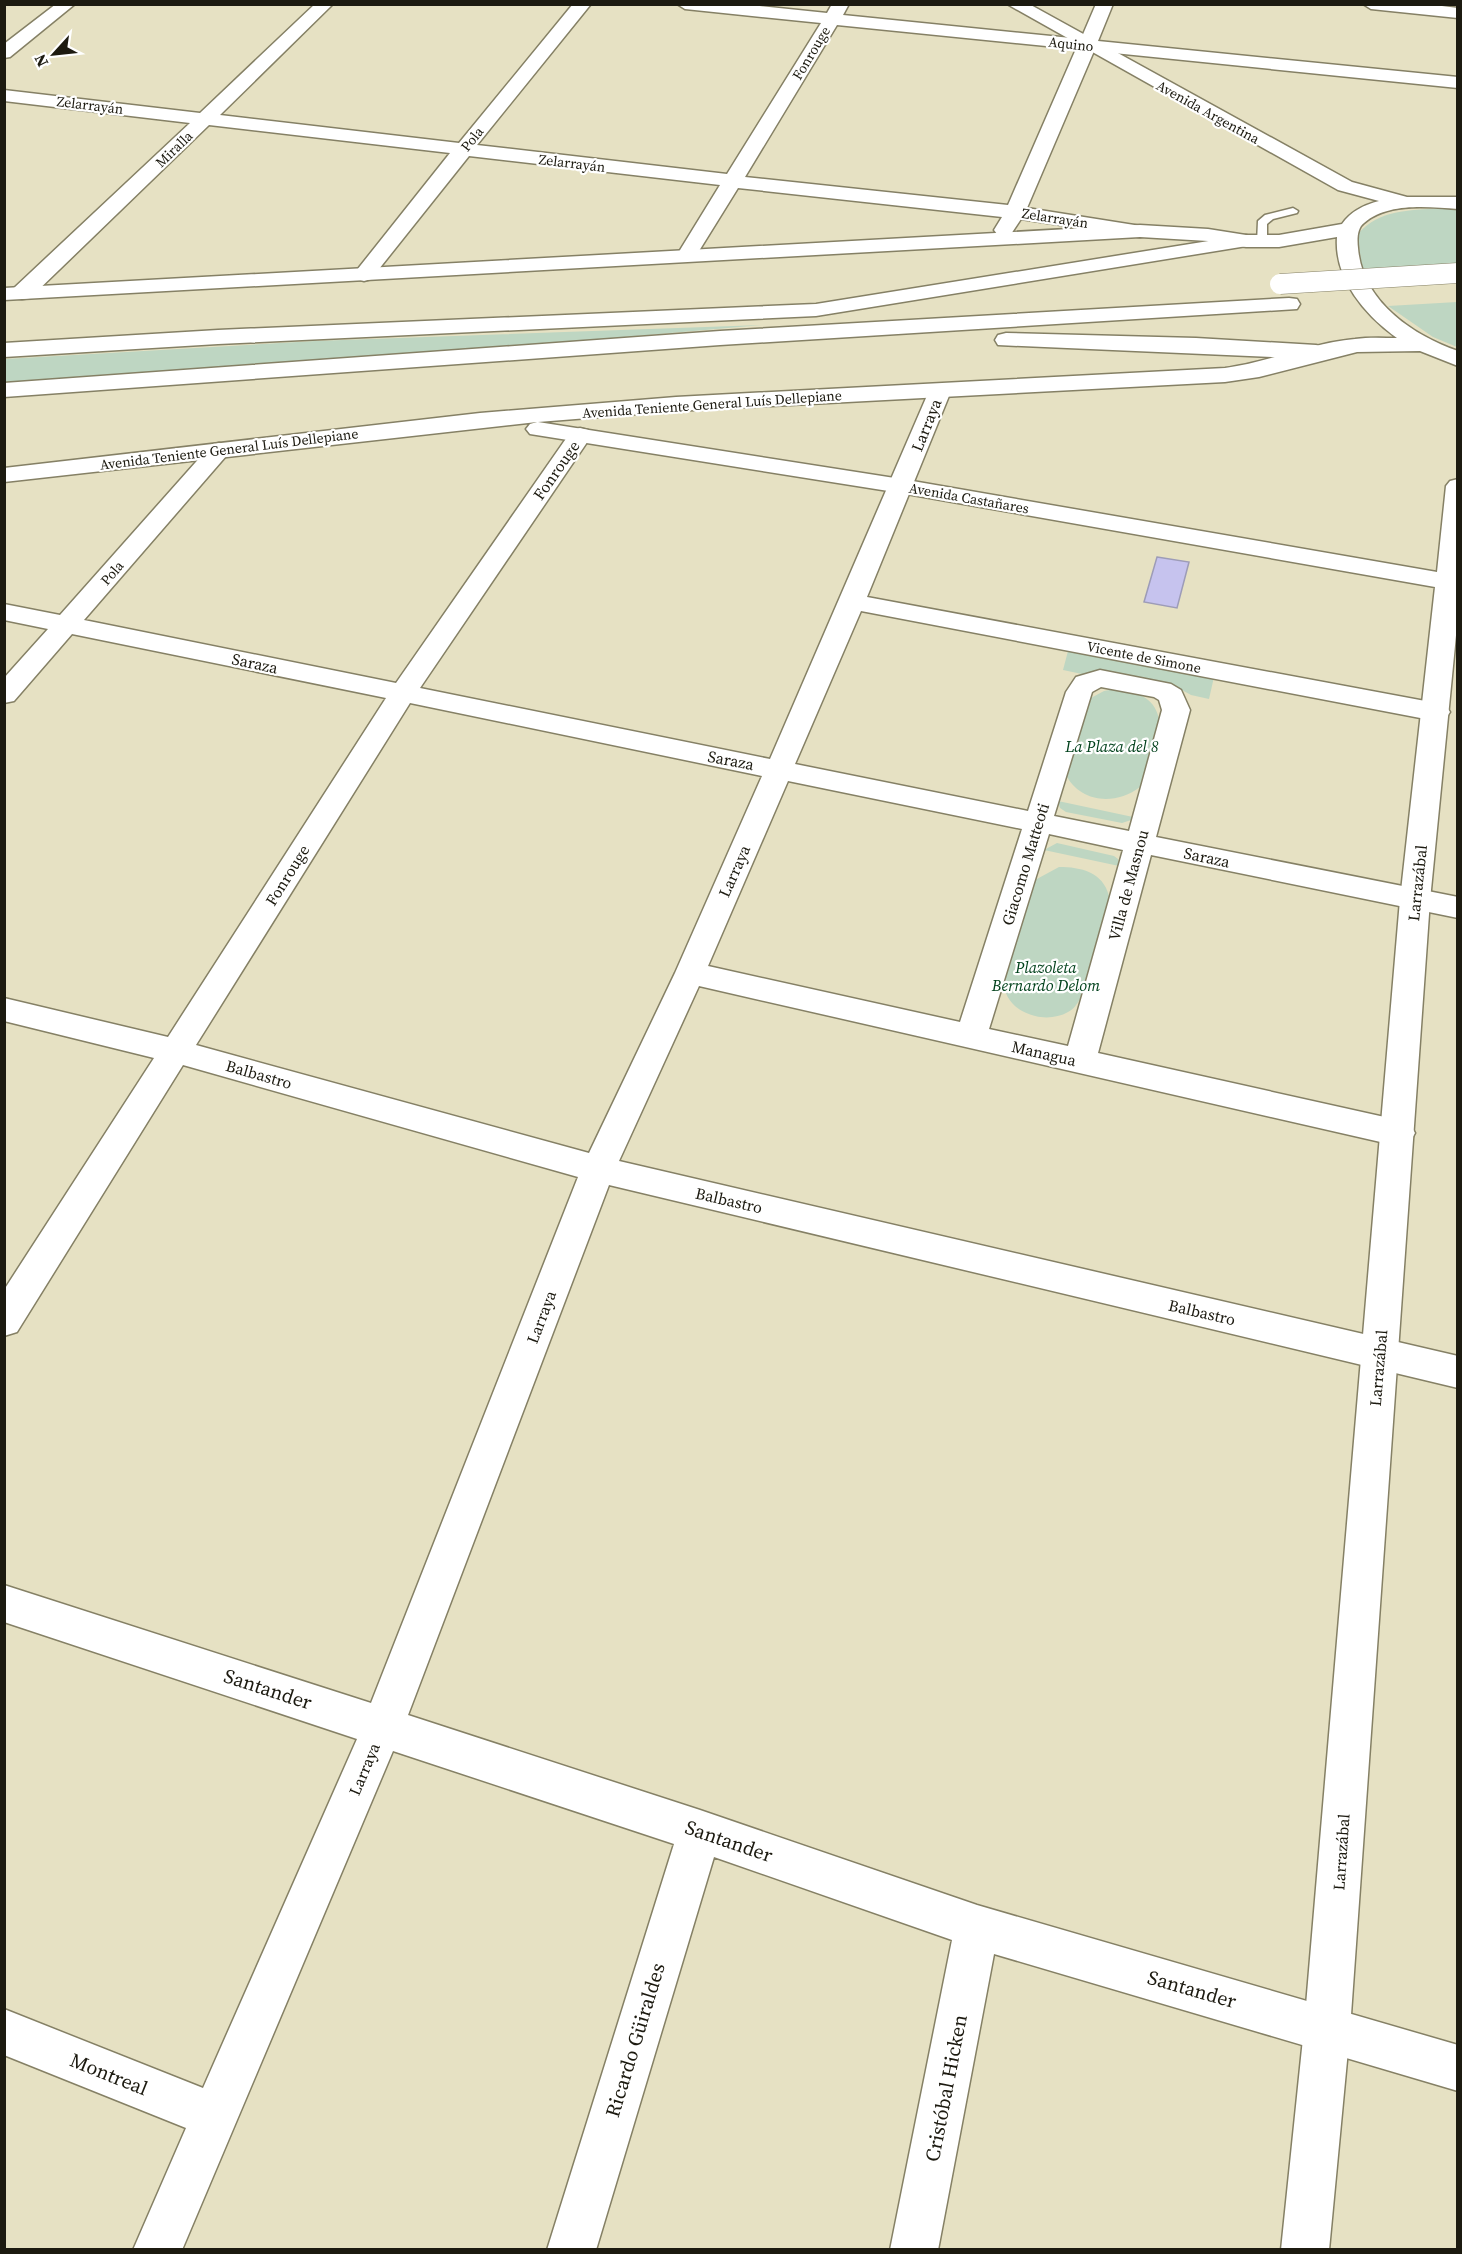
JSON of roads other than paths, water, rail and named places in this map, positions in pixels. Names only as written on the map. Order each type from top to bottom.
[{"type":"main road","points":[[4,53],[67,4]]},
{"type":"main road","name":"Miralla","points":[[13,293],[205,119],[325,4]]},
{"type":"main road","name":"Pola","points":[[364,275],[583,4]]},
{"type":"main road","name":"Aquino","points":[[685,4],[830,21],[1057,42]]},
{"type":"main road","name":"Fonrouge","points":[[687,255],[841,4]]},
{"type":"main road","points":[[999,238],[1015,212],[1105,4]]},
{"type":"main road","points":[[1371,4],[1458,13]]},
{"type":"main road","name":"Avenida Argentina","points":[[1007,7],[1085,51],[1345,186],[1408,203]]},
{"type":"main road","name":"Avenida Argentina","points":[[1007,7],[1057,42],[1085,51],[1345,214]]},
{"type":"main road","name":"Aquino","points":[[1085,51],[1458,83]]},
{"type":"main road","name":"Zelarrayán","points":[[4,95],[732,182],[1015,212],[1140,231]]},
{"type":"main road","points":[[1434,201],[1458,195]]},
{"type":"main road","points":[[816,310],[1254,241],[1304,238],[1345,214],[1408,203],[1434,201],[1458,203]]},
{"type":"main road","points":[[1345,214],[1349,265],[1358,285],[1372,304],[1392,324],[1427,348],[1458,379]]},
{"type":"main road","points":[[13,293],[1140,231],[1254,241]]},
{"type":"main road","points":[[4,390],[1284,294],[1458,273]]},
{"type":"main road","points":[[1185,290],[1284,294],[1458,292]]},
{"type":"main road","points":[[4,350],[1018,299]]},
{"type":"main road","points":[[720,338],[967,339],[1196,345],[1316,352]]},
{"type":"main road","name":"Avenida Teniente General Luís Dellepiane","points":[[4,475],[480,420],[676,404],[1225,375],[1259,370],[1316,352],[1357,345],[1427,348]]},
{"type":"main road","points":[[1427,348],[1458,359]]},
{"type":"main road","name":"Larraya","points":[[157,2250],[383,1726],[598,1169],[690,973],[852,602],[940,391]]},
{"type":"main road","points":[[676,404],[664,411],[658,419],[656,428],[660,436],[683,451]]},
{"type":"main road","name":"Avenida Castañares","points":[[480,420],[901,486],[1453,583]]},
{"type":"main road","name":"Fonrouge","points":[[4,1321],[402,694],[580,435]]},
{"type":"main road","name":"Pola","points":[[4,695],[219,450]]},
{"type":"main road","name":"Larrazábal","points":[[1305,2250],[1328,2029],[1415,900],[1453,583],[1458,486]]},
{"type":"main road","name":"Vicente de Simone","points":[[852,602],[1436,712]]},
{"type":"main road","name":"Saraza","points":[[4,612],[1458,908]]},
{"type":"main road","name":"Vicente de Simone","points":[[1079,692],[1085,682],[1100,678],[1162,690],[1171,696],[1176,710]]},
{"type":"main road","name":"Giacomo Matteoti","points":[[971,1037],[1079,692]]},
{"type":"main road","name":"Villa de Masnou","points":[[1080,1062],[1176,710]]},
{"type":"main road","name":"Managua","points":[[690,973],[1398,1133]]},
{"type":"main road","name":"Balbastro","points":[[4,1009],[176,1051],[598,1169],[1458,1372]]},
{"type":"main road","name":"Santander","points":[[4,1604],[383,1726],[977,1926],[1458,2068]]},
{"type":"main road","name":"Ricardo Güiraldes","points":[[571,2250],[700,1831]]},
{"type":"main road","name":"Cristóbal Hicken","points":[[914,2250],[977,1926]]},
{"type":"main road","name":"Montreal","points":[[4,2032],[214,2116]]},
{"type":"lane","points":[[1254,241],[1262,223],[1269,217],[1293,211]]},
{"type":"park label","name":"La Plaza del 8","points":[[1112,746]]},
{"type":"park label","name":"Plazoleta Bernardo Delom","points":[[1046,976]]}]
